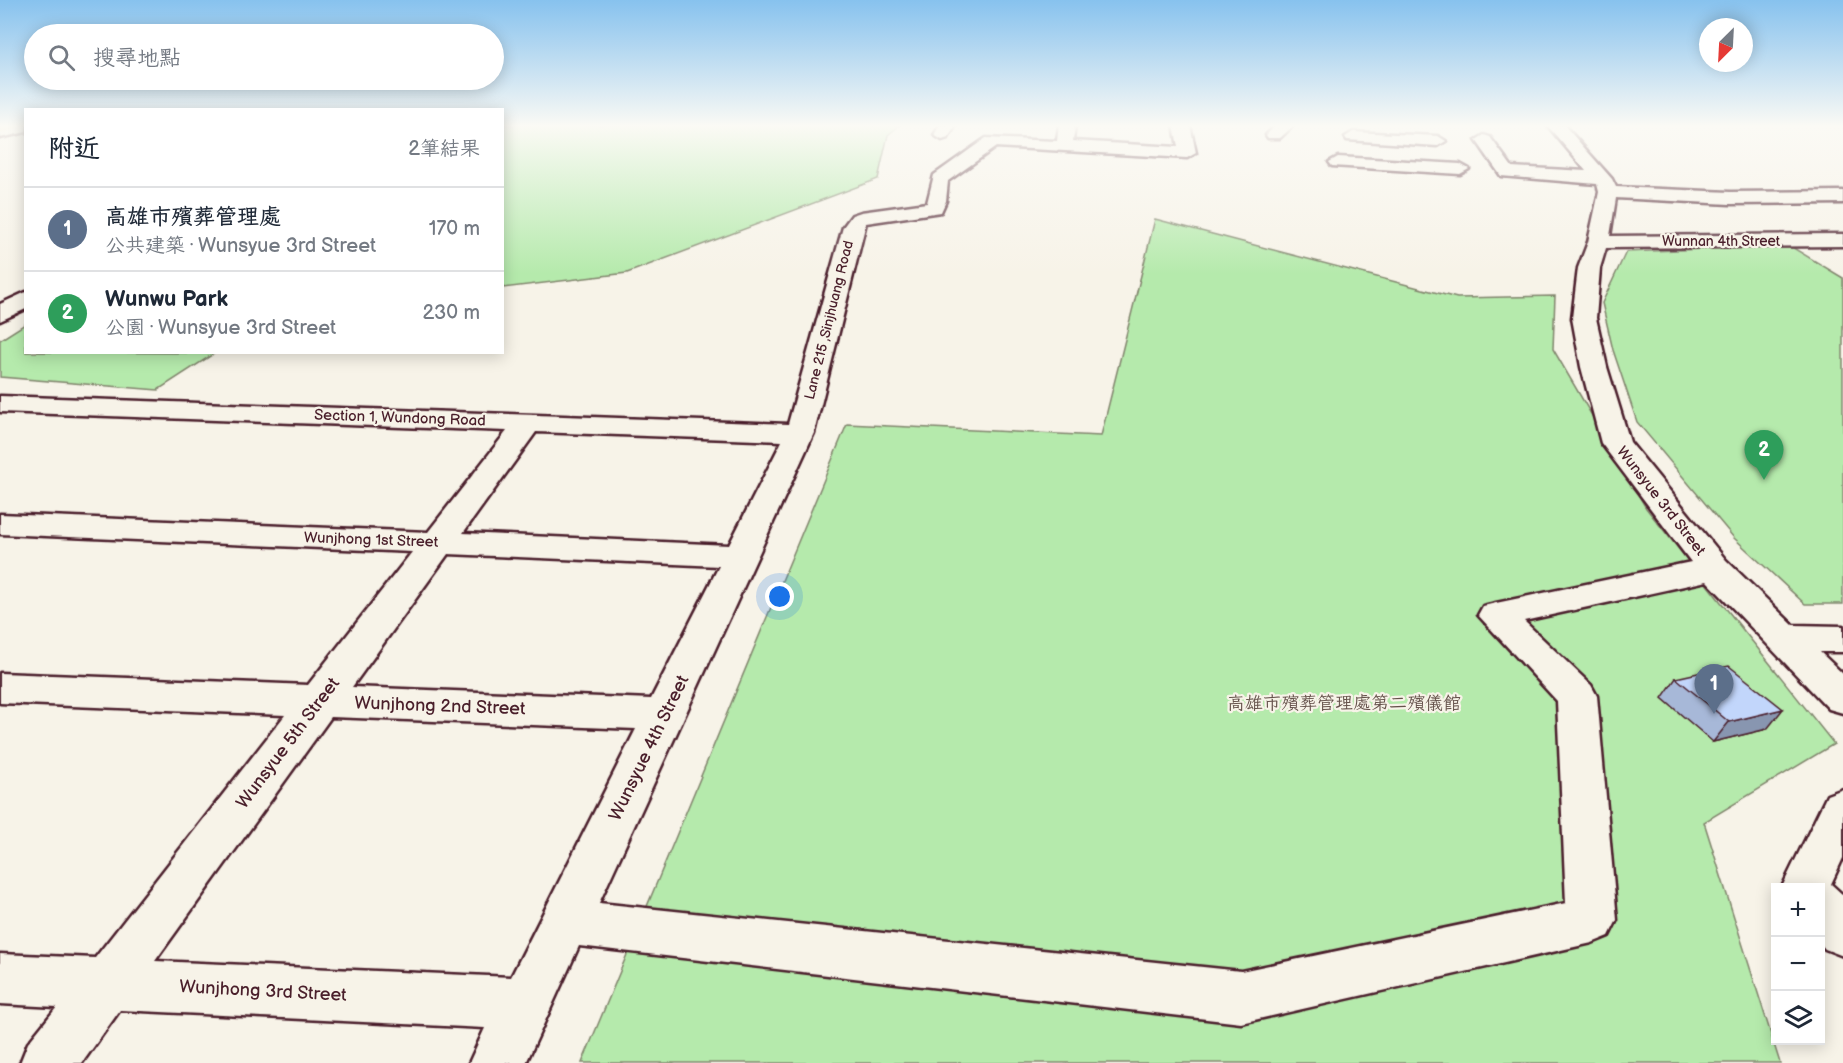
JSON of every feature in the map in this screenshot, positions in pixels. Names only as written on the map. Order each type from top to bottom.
[{"type":"street","name":"Lane 215 ,Sinjhuang Road","points":[[800,433],[853,227],[859,219],[883,213],[925,211],[934,208],[938,202],[937,186],[940,179],[946,175]]},
{"type":"street","points":[[1528,175],[1730,198],[1843,197]]},
{"type":"street","points":[[1597,175],[1605,184]]},
{"type":"street","name":"Wunsyue 3rd Street","points":[[1605,184],[1598,242],[1589,268],[1584,318],[1594,367],[1616,443],[1714,568],[1786,638],[1843,698]]},
{"type":"street","points":[[1730,198],[1843,262]]},
{"type":"street","points":[[1776,223],[1843,221]]},
{"type":"street","name":"Wunnan 4th Street","points":[[1598,242],[1843,240]]},
{"type":"street","points":[[0,314],[24,300]]},
{"type":"street","name":"Section 1, Wundong Road","points":[[0,404],[800,433]]},
{"type":"street","points":[[0,429],[34,405]]},
{"type":"street","name":"Wunsyue 5th Street","points":[[48,1063],[528,423]]},
{"type":"street","name":"Wunsyue 4th Street","points":[[497,1063],[800,433]]},
{"type":"street","name":"Wunjhong 1st Street","points":[[0,524],[741,556]]},
{"type":"street","points":[[565,922],[1240,997],[1592,920],[1577,696],[1496,615],[1714,568]]},
{"type":"street","points":[[1786,638],[1843,639]]},
{"type":"street","name":"Wunjhong 2nd Street","points":[[0,688],[665,715]]},
{"type":"street","points":[[1808,883],[1843,808]]},
{"type":"street","points":[[1825,909],[1843,933]]},
{"type":"street","name":"Wunjhong 3rd Street","points":[[0,979],[526,1004]]},
{"type":"green space","points":[[504,175],[879,175],[878,179],[627,273],[504,288]]},
{"type":"green space","name":"高雄市殯葬管理處第二殯儀館","points":[[1155,219],[1457,298],[1555,296],[1553,349],[1646,508],[1834,744],[1704,822],[1771,1034],[1771,1045],[1774,1045],[1780,1063],[582,1063],[847,424],[1101,436]]},
{"type":"green space","points":[[1790,246],[1843,278],[1843,604],[1805,604],[1734,538],[1637,422],[1613,350],[1602,303],[1626,252]]},
{"type":"green space","points":[[24,325],[24,354],[213,354],[158,390],[0,377],[0,340]]},
{"type":"building","points":[[1729,666],[1783,709],[1729,722],[1676,678]]},
{"type":"place","name":"Wunwu Park","points":[[1764,480]]},
{"type":"place","name":"高雄市殯葬管理處","points":[[1714,714]]}]
